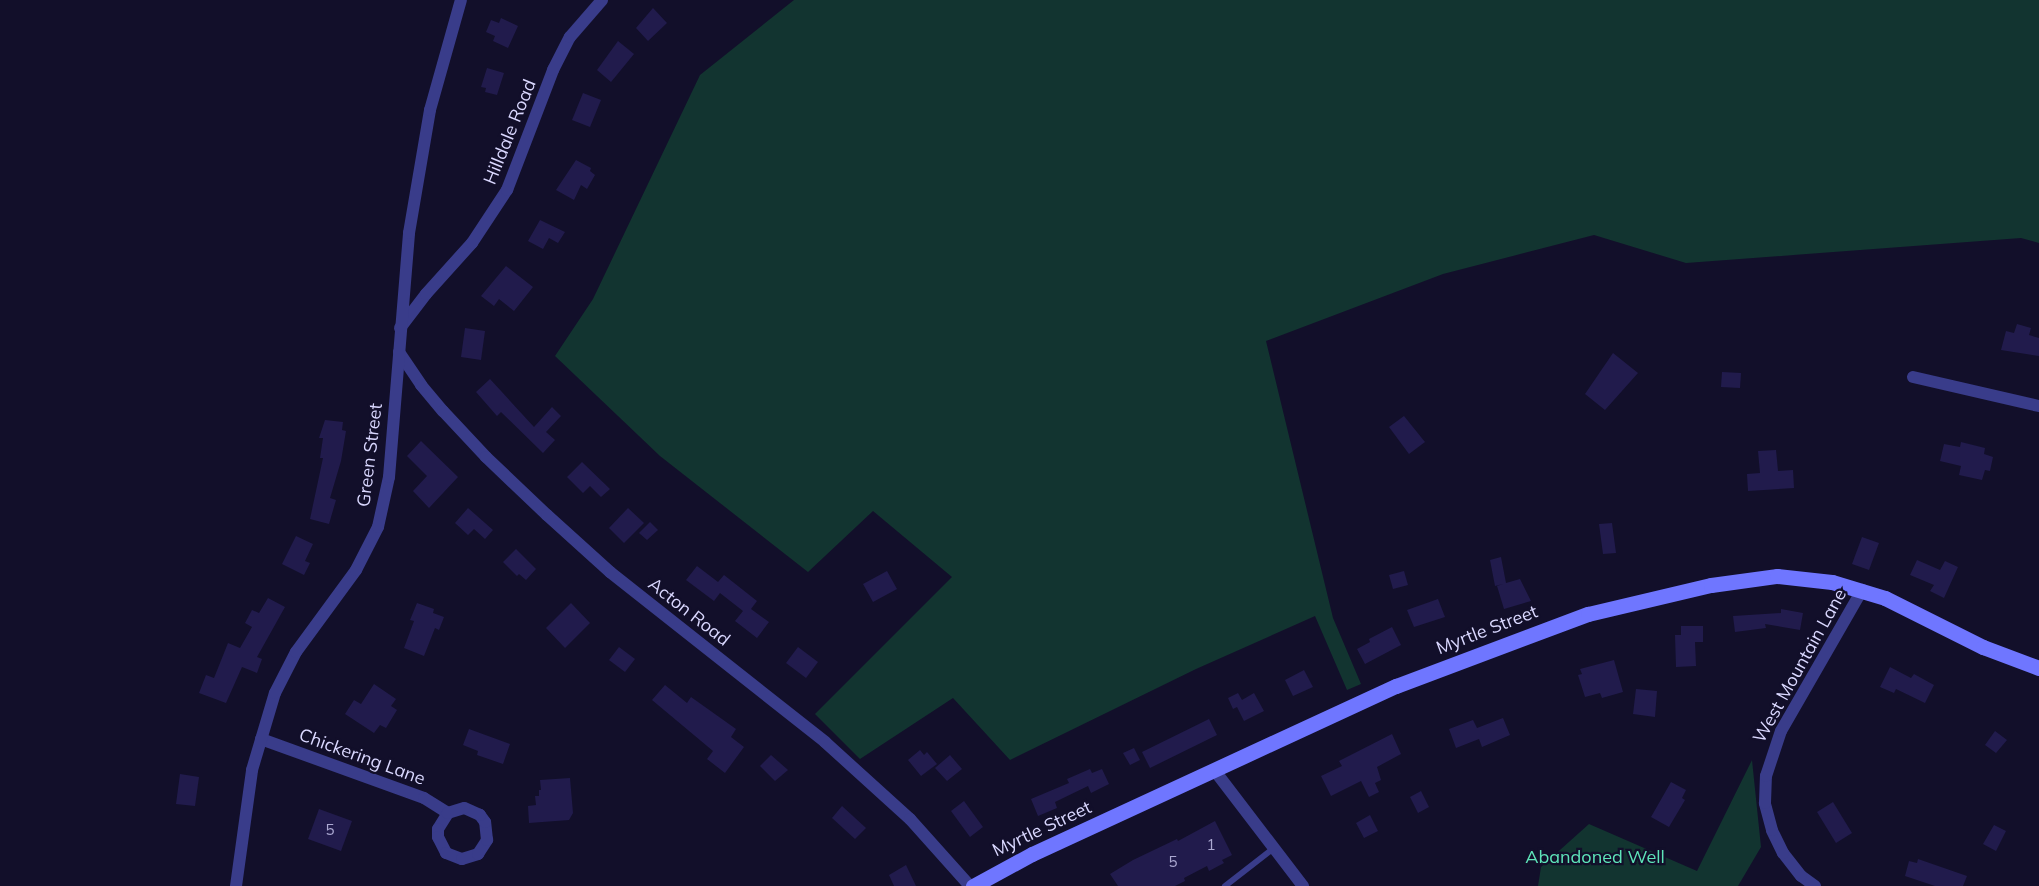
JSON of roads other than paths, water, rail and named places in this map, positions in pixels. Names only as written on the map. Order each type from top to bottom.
[{"type":"street","name":"Green Street","points":[[236,886],[247,800],[261,740],[284,674],[309,632],[356,570],[378,527],[389,477],[404,261],[430,110],[461,0]]},
{"type":"street","name":"Hilldale Road","points":[[399,329],[426,294],[472,243],[497,207],[519,164],[553,70],[570,37],[602,0]]},
{"type":"street","name":"Acton Road","points":[[399,352],[421,386],[443,411],[486,458],[547,515],[610,572],[825,742],[910,819],[971,886]]},
{"type":"street","points":[[1913,377],[2039,406]]},
{"type":"street","name":"Myrtle Street","points":[[971,886],[1021,859],[1396,686],[1588,614],[1746,578],[1805,578],[1862,590],[1886,598],[1983,647],[2039,668]]},
{"type":"street","name":"West Mountain Lane","points":[[1815,886],[1801,876],[1783,853],[1772,830],[1765,803],[1766,776],[1781,731],[1862,590]]},
{"type":"street","name":"Chickering Lane","points":[[261,740],[424,798],[448,813]]},
{"type":"street","points":[[1215,771],[1303,886]]},
{"type":"street","points":[[464,808],[480,815],[485,822],[488,840],[478,854],[470,858],[453,858],[440,846],[438,829],[448,813],[464,808]]},
{"type":"lane","points":[[1225,886],[1274,848]]},
{"type":"park label","name":"Abandoned Well","points":[[1595,857]]}]
